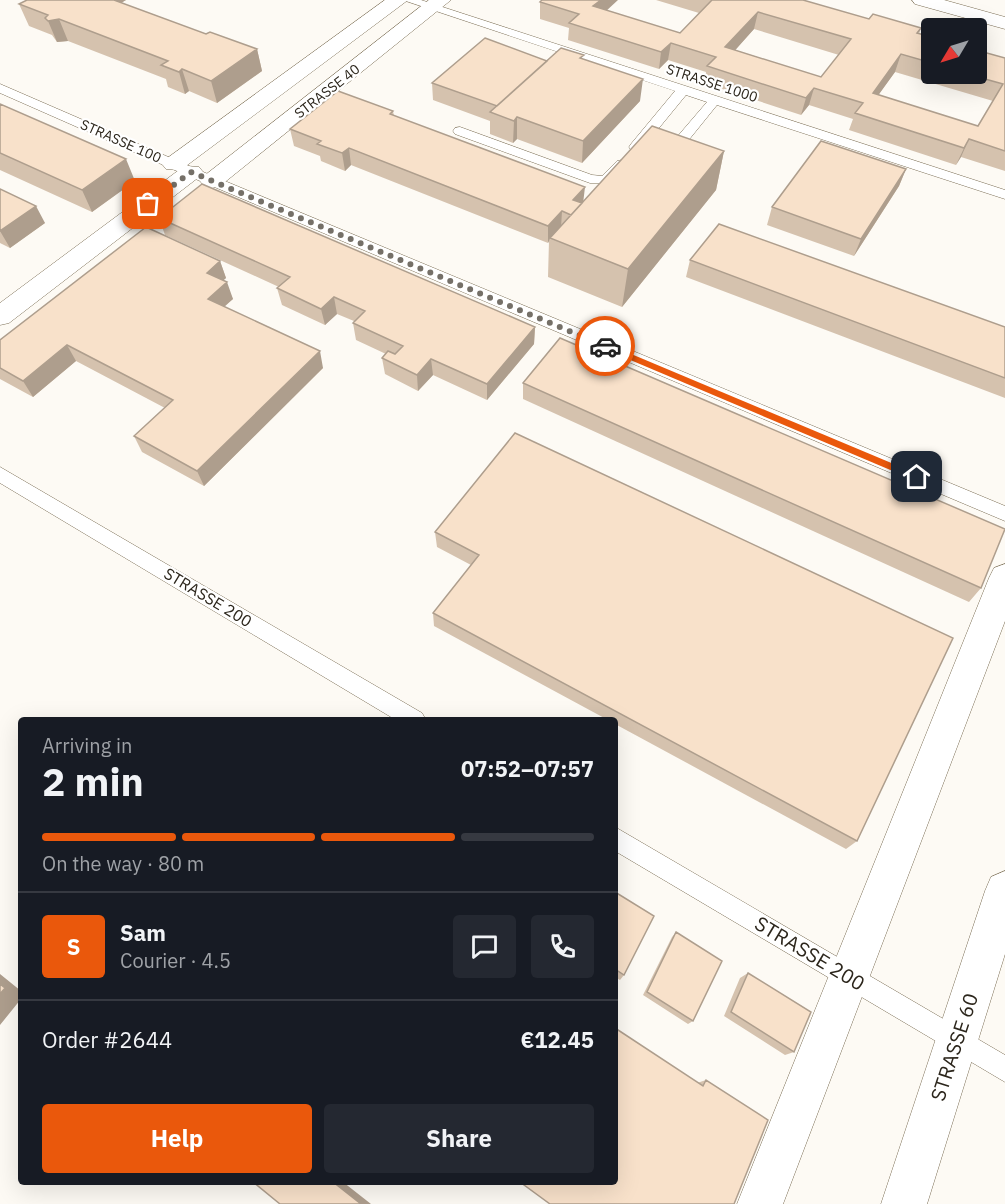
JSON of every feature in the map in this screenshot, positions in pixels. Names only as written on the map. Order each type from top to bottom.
[{"type":"street","points":[[192,172],[398,0]]},
{"type":"street","points":[[922,0],[1005,23]]},
{"type":"street","name":"STRASSE 40","points":[[0,315],[192,172],[436,4]]},
{"type":"street","points":[[760,1204],[1005,578]]},
{"type":"street","name":"STRASSE 60","points":[[904,1204],[1005,891]]},
{"type":"lane","name":"STRASSE 1000","points":[[409,0],[436,4],[683,90],[1005,195]]},
{"type":"lane","name":"STRASSE 100","points":[[0,88],[192,172],[1005,514]]},
{"type":"lane","points":[[637,152],[637,144],[683,90]]},
{"type":"lane","points":[[460,131],[590,179],[604,180],[637,152],[662,156],[670,154],[715,100]]},
{"type":"lane","name":"STRASSE 200","points":[[0,474],[411,717]]},
{"type":"lane","name":"STRASSE 200","points":[[618,840],[1005,1069]]},
{"type":"building","points":[[27,0],[114,0],[206,34],[210,32],[257,49],[211,81],[182,69],[179,72],[161,65],[168,61],[59,19],[48,21],[45,18],[48,15],[19,4]]},
{"type":"building","points":[[542,0],[601,0],[593,6],[680,33],[712,0],[803,0],[869,19],[873,14],[921,28],[917,33],[921,34],[921,60],[901,54],[873,93],[978,126],[1003,84],[987,80],[987,53],[1005,58],[1005,151],[969,139],[964,148],[855,113],[863,103],[814,88],[806,98],[707,66],[716,57],[671,43],[661,52],[569,23],[579,14],[540,2]],"holes":[[[758,12],[851,39],[821,77],[725,47]]]},
{"type":"building","points":[[485,38],[547,61],[497,106],[432,83]]},
{"type":"building","points":[[561,48],[584,55],[580,58],[643,79],[583,141],[517,117],[514,121],[490,112]]},
{"type":"building","points":[[338,91],[393,111],[390,114],[585,187],[573,200],[582,203],[571,215],[562,211],[548,226],[349,148],[342,153],[317,144],[321,141],[290,129]]},
{"type":"building","points":[[0,104],[126,159],[82,190],[0,153]]},
{"type":"building","points":[[652,126],[724,151],[628,269],[550,238]]},
{"type":"building","points":[[821,141],[906,169],[861,239],[772,207]]},
{"type":"building","points":[[202,184],[535,327],[487,384],[431,359],[417,375],[382,358],[388,351],[395,354],[403,346],[353,323],[365,311],[334,297],[321,309],[277,288],[290,277],[159,218]]},
{"type":"building","points":[[0,189],[36,206],[0,231]]},
{"type":"building","points":[[719,224],[1005,327],[1005,378],[690,260]]},
{"type":"building","points":[[146,227],[220,261],[207,273],[227,282],[208,299],[320,351],[197,471],[134,436],[173,400],[67,345],[23,381],[0,368],[0,340]]},
{"type":"building","points":[[560,338],[1005,529],[981,588],[523,383]]},
{"type":"building","points":[[515,433],[953,638],[857,841],[433,613],[479,555],[435,532]]},
{"type":"building","points":[[618,894],[654,916],[624,975],[618,971]]},
{"type":"building","points":[[676,932],[722,961],[693,1021],[647,992]]},
{"type":"building","points":[[748,973],[811,1012],[794,1052],[731,1012]]},
{"type":"building","points":[[0,984],[5,988],[0,994]]},
{"type":"building","points":[[618,1030],[703,1086],[706,1080],[768,1120],[734,1204],[550,1204],[524,1185],[618,1185]]},
{"type":"building","points":[[257,1185],[337,1185],[361,1204],[280,1204]]},
{"type":"way so far","points":[[148,204],[191,172],[605,346]]},
{"type":"route","points":[[605,346],[917,477]]}]
